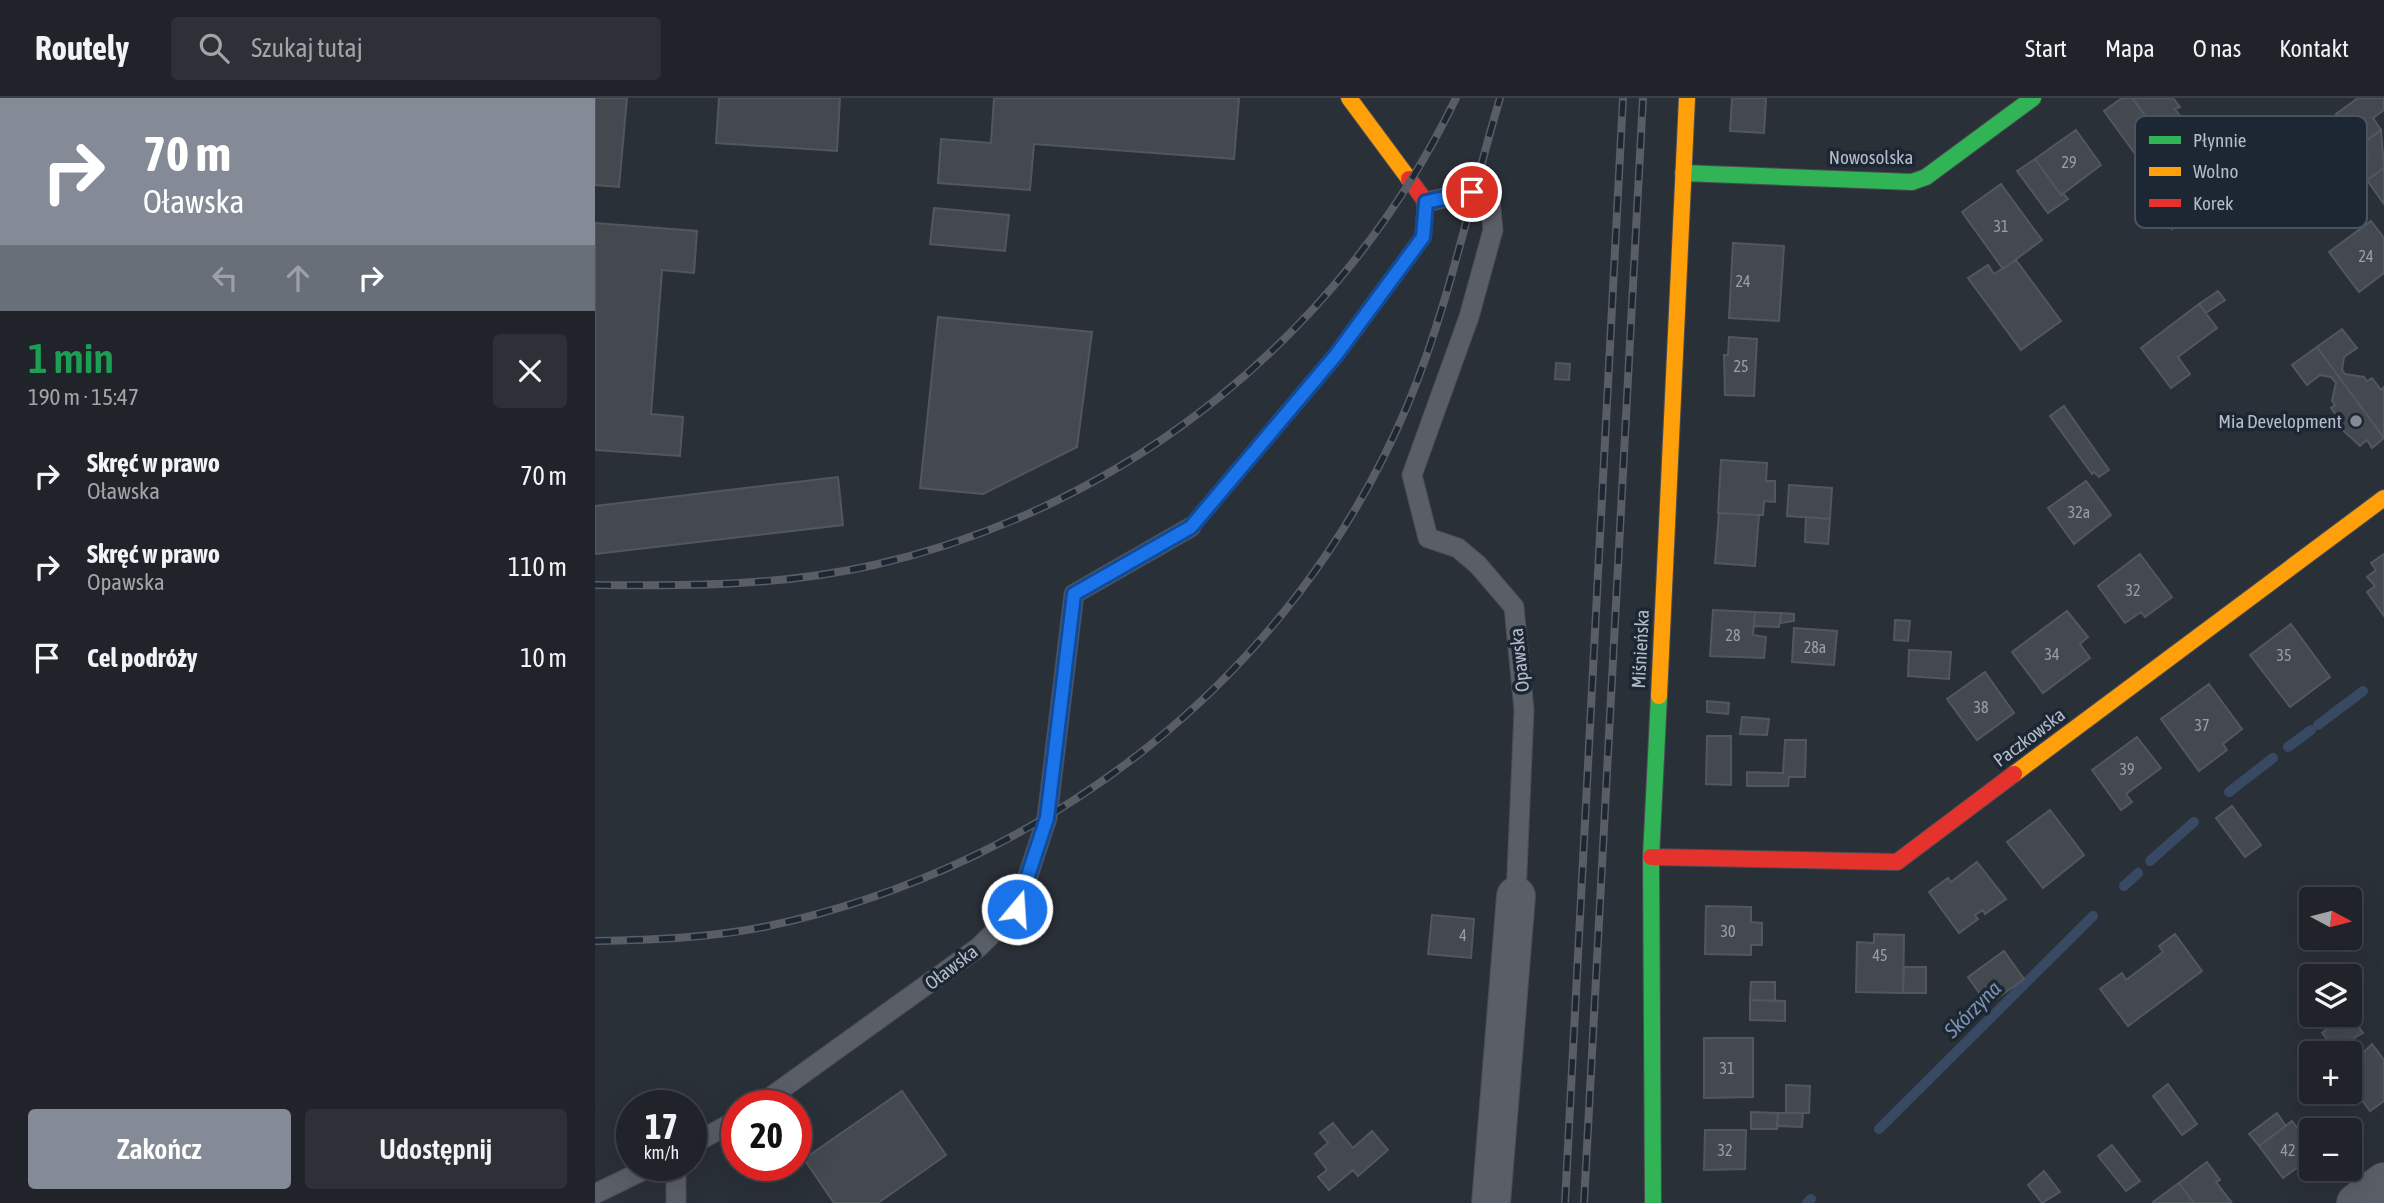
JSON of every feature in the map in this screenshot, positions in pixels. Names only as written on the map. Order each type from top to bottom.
[{"type":"street","points":[[1349,98],[1426,202]]},
{"type":"street","name":"Miśnieńska","points":[[1653,1203],[1651,857],[1687,98]]},
{"type":"street","name":"Nowosolska","points":[[1683,173],[1912,182],[1926,177],[2033,98]]},
{"type":"street","name":"Oławska","points":[[1191,527],[1336,355],[1423,237],[1426,202]]},
{"type":"street","name":"Paczkowska","points":[[1651,857],[1897,862],[2384,498]]},
{"type":"street","name":"Opawska","points":[[1491,1203],[1516,896]]},
{"type":"street","points":[[2356,1203],[2384,1182]]},
{"type":"lane","name":"Opawska","points":[[1426,202],[1472,192],[1490,199],[1493,230],[1469,317],[1412,475],[1428,538],[1458,548],[1478,565],[1514,607],[1524,710],[1516,896]]},
{"type":"lane","name":"Oławska","points":[[780,1090],[979,947],[1017,909],[1047,818],[1074,594],[1191,527]]},
{"type":"lane","points":[[595,1195],[623,1181]]},
{"type":"lane","points":[[676,1181],[676,1203]]},
{"type":"building","points":[[595,98],[627,98],[619,187],[595,185]]},
{"type":"building","points":[[719,98],[840,98],[837,151],[716,143]]},
{"type":"building","points":[[994,98],[1239,98],[1234,159],[1034,144],[1030,190],[938,183],[941,139],[991,143]]},
{"type":"building","points":[[1732,98],[1766,98],[1764,133],[1730,131]]},
{"type":"building","points":[[2122,98],[2132,98],[2146,116],[2135,116],[2135,154],[2104,111]]},
{"type":"building","points":[[2132,98],[2173,98],[2180,107],[2175,109],[2180,116],[2145,116]]},
{"type":"building","points":[[2358,98],[2384,98],[2384,110],[2373,118],[2381,130],[2367,140],[2367,116],[2336,114]]},
{"type":"building","points":[[2076,130],[2101,165],[2061,195],[2035,159]]},
{"type":"building","points":[[2381,130],[2384,168],[2367,180],[2368,154],[2367,140]]},
{"type":"building","points":[[2035,159],[2061,195],[2063,193],[2068,199],[2048,213],[2017,171]]},
{"type":"building","points":[[2384,168],[2384,204],[2367,180]]},
{"type":"building","points":[[2001,184],[2042,240],[2003,269],[1962,212]]},
{"type":"building","points":[[934,208],[1009,215],[1005,251],[930,244]]},
{"type":"building","points":[[2371,221],[2384,238],[2384,273],[2359,292],[2329,252],[2362,228],[2367,228]]},
{"type":"building","points":[[595,223],[697,231],[694,273],[662,270],[651,414],[683,417],[680,456],[595,450]]},
{"type":"building","points":[[1733,243],[1784,246],[1779,321],[1729,318]]},
{"type":"building","points":[[2016,260],[2061,321],[2021,350],[1968,278],[1988,265],[1994,274]]},
{"type":"building","points":[[2218,291],[2225,300],[2206,313],[2199,304]]},
{"type":"building","points":[[2199,304],[2217,328],[2178,357],[2190,374],[2171,388],[2141,348]]},
{"type":"building","points":[[938,317],[1092,332],[1077,447],[983,494],[920,488]]},
{"type":"building","points":[[2342,329],[2357,348],[2344,357],[2342,370],[2345,374],[2364,377],[2367,381],[2372,378],[2381,390],[2384,387],[2384,438],[2317,347]]},
{"type":"building","points":[[1729,337],[1757,339],[1754,396],[1725,395],[1724,355],[1728,355]]},
{"type":"building","points":[[2317,347],[2384,438],[2372,448],[2367,440],[2360,446],[2335,423],[2340,420],[2331,408],[2335,405],[2332,401],[2336,383],[2331,377],[2320,375],[2307,385],[2292,365]]},
{"type":"building","points":[[1556,363],[1570,364],[1569,380],[1555,379]]},
{"type":"building","points":[[2064,406],[2109,470],[2099,477],[2094,472],[2092,474],[2050,416]]},
{"type":"building","points":[[1721,460],[1767,463],[1766,481],[1775,481],[1775,502],[1764,501],[1763,515],[1718,513]]},
{"type":"building","points":[[838,477],[843,525],[595,554],[595,506]]},
{"type":"building","points":[[2086,481],[2111,515],[2074,544],[2048,508]]},
{"type":"building","points":[[1789,485],[1832,488],[1830,519],[1787,516]]},
{"type":"building","points":[[1719,513],[1759,515],[1755,566],[1715,563]]},
{"type":"building","points":[[1806,517],[1830,519],[1828,544],[1805,542]]},
{"type":"building","points":[[2140,554],[2172,597],[2145,617],[2141,612],[2125,623],[2098,586]]},
{"type":"building","points":[[2384,554],[2384,616],[2367,592],[2375,586],[2367,577],[2376,570],[2371,563]]},
{"type":"building","points":[[1713,610],[1755,612],[1753,635],[1766,637],[1764,658],[1710,656]]},
{"type":"building","points":[[2067,611],[2088,637],[2080,644],[2090,658],[2043,693],[2012,652]]},
{"type":"building","points":[[1755,612],[1781,613],[1779,627],[1754,626]]},
{"type":"building","points":[[1781,613],[1794,614],[1794,621],[1780,623]]},
{"type":"building","points":[[1895,620],[1910,621],[1908,641],[1894,640]]},
{"type":"building","points":[[2291,624],[2330,677],[2290,707],[2250,655]]},
{"type":"building","points":[[1794,628],[1837,631],[1834,665],[1792,662]]},
{"type":"building","points":[[1909,650],[1951,652],[1949,679],[1908,676]]},
{"type":"building","points":[[1985,672],[2014,713],[1977,740],[1947,699]]},
{"type":"building","points":[[2209,684],[2242,729],[2223,744],[2227,750],[2199,771],[2161,719]]},
{"type":"building","points":[[1707,701],[1729,703],[1728,714],[1707,712]]},
{"type":"building","points":[[1742,717],[1769,719],[1767,735],[1740,734]]},
{"type":"building","points":[[1707,736],[1731,736],[1731,785],[1706,784]]},
{"type":"building","points":[[2137,737],[2161,768],[2126,794],[2132,802],[2121,810],[2092,770]]},
{"type":"building","points":[[1785,740],[1806,740],[1805,777],[1789,777],[1788,786],[1747,786],[1747,772],[1783,773]]},
{"type":"building","points":[[2232,806],[2261,845],[2245,857],[2216,818]]},
{"type":"building","points":[[2050,810],[2084,855],[2043,888],[2007,842]]},
{"type":"building","points":[[1977,862],[2006,899],[1985,914],[1983,910],[1975,915],[1978,919],[1959,933],[1929,892],[1948,878],[1951,882]]},
{"type":"building","points":[[1706,906],[1751,907],[1751,922],[1762,923],[1762,945],[1751,945],[1751,955],[1705,954]]},
{"type":"building","points":[[1432,915],[1474,919],[1471,958],[1428,954]]},
{"type":"building","points":[[1874,934],[1904,935],[1903,993],[1856,992],[1857,942],[1874,943]]},
{"type":"building","points":[[2175,934],[2202,971],[2128,1026],[2100,989],[2122,973],[2126,980],[2163,952],[2159,946]]},
{"type":"building","points":[[2004,951],[2024,979],[1988,1005],[1968,977]]},
{"type":"building","points":[[1904,967],[1926,967],[1926,993],[1903,993]]},
{"type":"building","points":[[1751,982],[1775,982],[1775,1001],[1750,1000]]},
{"type":"building","points":[[1750,1000],[1785,1001],[1785,1021],[1750,1020]]},
{"type":"building","points":[[2330,1027],[2359,1027],[2363,1033],[2354,1038],[2356,1041],[2328,1041],[2322,1033]]},
{"type":"building","points":[[1704,1038],[1753,1038],[1753,1097],[1704,1098]]},
{"type":"building","points":[[2372,1044],[2384,1060],[2384,1101],[2370,1111],[2362,1100],[2362,1049],[2364,1052]]},
{"type":"building","points":[[2168,1084],[2197,1124],[2182,1135],[2153,1096]]},
{"type":"building","points":[[1786,1085],[1810,1086],[1809,1113],[1786,1113]]},
{"type":"building","points":[[902,1091],[946,1155],[878,1203],[834,1203],[812,1171],[812,1153]]},
{"type":"building","points":[[1751,1112],[1778,1113],[1777,1129],[1751,1129]]},
{"type":"building","points":[[1778,1113],[1803,1113],[1802,1127],[1777,1126]]},
{"type":"building","points":[[2277,1113],[2286,1126],[2259,1146],[2249,1134]]},
{"type":"building","points":[[2292,1121],[2299,1130],[2299,1166],[2283,1178],[2259,1146]]},
{"type":"building","points":[[1333,1123],[1353,1148],[1372,1131],[1388,1150],[1358,1176],[1353,1170],[1329,1190],[1318,1177],[1327,1170],[1315,1154],[1328,1143],[1320,1133]]},
{"type":"building","points":[[1705,1130],[1746,1130],[1745,1169],[1704,1170]]},
{"type":"building","points":[[2112,1145],[2140,1181],[2126,1191],[2098,1156]]},
{"type":"building","points":[[2207,1162],[2220,1180],[2216,1182],[2232,1203],[2194,1203],[2179,1183]]},
{"type":"building","points":[[2044,1171],[2060,1192],[2042,1203],[2028,1185]]},
{"type":"building","points":[[2179,1183],[2194,1203],[2153,1202]]},
{"type":"waterway","name":"Skórzyna","points":[[2318,725],[2363,691]]},
{"type":"waterway","name":"Skórzyna","points":[[2288,747],[2311,730]]},
{"type":"waterway","name":"Skórzyna","points":[[2229,792],[2273,758]]},
{"type":"waterway","name":"Skórzyna","points":[[2150,861],[2194,822]]},
{"type":"waterway","name":"Skórzyna","points":[[2124,886],[2138,873]]},
{"type":"waterway","name":"Skórzyna","points":[[1879,1129],[2093,916]]},
{"type":"waterway","name":"Skórzyna","points":[[1807,1203],[1811,1199]]},
{"type":"railway","points":[[595,585],[700,585],[770,581],[839,572],[874,565],[968,538],[1057,501],[1140,454],[1218,398],[1289,334],[1353,262],[1409,183],[1456,98]]},
{"type":"railway","points":[[595,941],[701,936],[764,927],[869,898],[970,858],[1064,806],[1151,745],[1230,673],[1300,592],[1359,502],[1408,404],[1447,291],[1500,98]]},
{"type":"railway","points":[[1565,1203],[1623,98]]},
{"type":"railway","points":[[1584,1203],[1643,98]]},
{"type":"traffic: fast","points":[[1683,173],[1912,182],[1926,177],[2033,98]]},
{"type":"traffic: fast","points":[[1653,1203],[1651,857],[1659,696]]},
{"type":"traffic: slow","points":[[1349,98],[1409,179]]},
{"type":"traffic: slow","points":[[1659,696],[1687,98]]},
{"type":"traffic: slow","points":[[2014,774],[2384,498]]},
{"type":"traffic: jam","points":[[1191,527],[1336,355],[1423,237],[1426,202],[1409,179]]},
{"type":"traffic: jam","points":[[1651,857],[1897,862],[2014,774]]},
{"type":"place","name":"Mia Development","points":[[2356,421]]},
{"type":"route","points":[[1017,909],[1047,818],[1074,594],[1191,527],[1336,355],[1423,237],[1426,202],[1472,192]]}]
